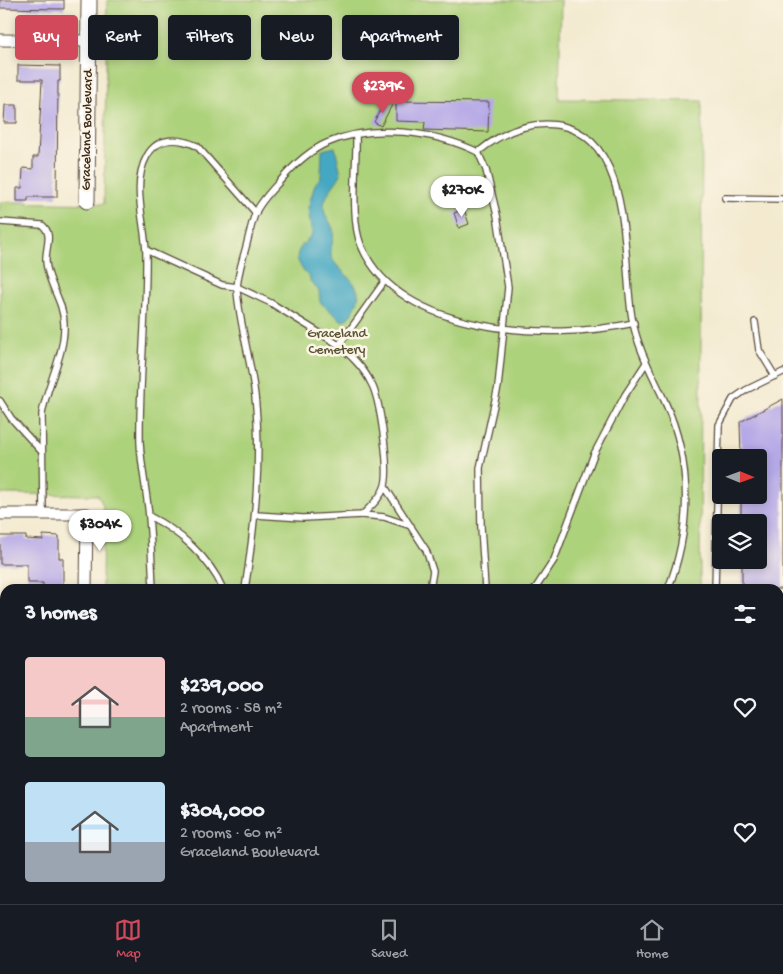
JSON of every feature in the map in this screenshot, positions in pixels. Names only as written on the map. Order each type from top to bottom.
[{"type":"street","name":"Graceland Boulevard","points":[[89,0],[89,15]]},
{"type":"street","points":[[0,40],[88,41]]},
{"type":"street","name":"Graceland Boulevard","points":[[87,201],[89,60]]},
{"type":"street","points":[[0,514],[87,514],[86,584]]},
{"type":"lane","points":[[478,152],[506,133],[525,126],[545,123],[566,126],[594,143],[612,173],[618,190],[634,323],[646,364],[666,403],[685,470],[686,517],[678,565],[670,584]]},
{"type":"lane","points":[[246,584],[256,515],[258,430],[255,393],[239,314],[237,275],[256,213],[266,196],[291,167],[313,150],[328,142],[356,135],[397,131],[467,146],[478,152],[486,170],[502,242],[508,287],[505,329],[498,387],[480,468],[480,526],[485,584]]},
{"type":"lane","points":[[356,135],[356,211],[360,244],[384,282],[426,307],[480,325],[505,329],[561,333],[634,323]]},
{"type":"lane","points":[[152,584],[149,516],[140,444],[146,250],[140,198],[142,168],[148,154],[156,144],[168,140],[184,140],[197,146],[256,213]]},
{"type":"lane","points":[[725,198],[783,199]]},
{"type":"lane","points":[[0,222],[42,225],[47,229],[49,236],[46,260],[48,274],[56,290],[64,323],[61,351],[44,400],[42,452],[44,514]]},
{"type":"lane","points":[[146,250],[222,285],[237,287],[300,320],[339,345],[356,361],[372,383],[380,413],[384,446],[385,487],[426,550],[433,571],[431,584]]},
{"type":"lane","points":[[339,345],[384,282]]},
{"type":"lane","points":[[755,322],[759,350],[775,376]]},
{"type":"lane","points":[[538,584],[554,560],[594,454],[625,395],[646,364]]},
{"type":"lane","points":[[715,584],[717,442],[719,425],[724,411],[733,400],[746,390],[783,372]]},
{"type":"lane","points":[[0,401],[11,418],[42,452]]},
{"type":"lane","points":[[362,515],[376,501],[385,487]]},
{"type":"lane","points":[[256,515],[303,518],[362,515],[384,517],[411,526]]},
{"type":"lane","points":[[149,516],[166,524],[186,541],[208,564],[220,584]]},
{"type":"green space","name":"Graceland Cemetery","points":[[107,0],[561,0],[559,99],[702,101],[700,584],[102,584],[103,506],[98,495],[0,494],[0,202],[104,204],[106,60],[158,60],[158,15],[107,15]]},
{"type":"water","points":[[335,147],[341,174],[324,204],[325,214],[334,233],[331,256],[337,266],[352,281],[358,293],[358,299],[353,312],[342,321],[320,302],[319,291],[302,269],[297,256],[300,248],[312,235],[308,208],[315,184],[321,177],[322,150]]},
{"type":"building","points":[[0,0],[64,0],[64,9],[0,8]]},
{"type":"building","points":[[18,65],[60,66],[60,81],[58,81],[57,197],[28,197],[28,201],[17,201],[17,188],[22,188],[23,168],[33,169],[33,157],[38,157],[42,80],[18,80]]},
{"type":"building","points":[[385,101],[392,105],[381,126],[374,122]]},
{"type":"building","points":[[396,101],[489,102],[488,132],[424,130],[425,122],[396,121]]},
{"type":"building","points":[[5,105],[17,105],[17,123],[4,123]]},
{"type":"building","points":[[464,209],[469,224],[459,228],[454,213]]},
{"type":"building","points":[[783,399],[783,584],[742,584],[742,569],[767,569],[767,514],[741,514],[741,504],[768,504],[768,449],[741,449],[740,422]]},
{"type":"building","points":[[43,535],[59,536],[59,558],[63,558],[63,584],[27,583],[27,564],[0,564],[0,536],[26,536],[26,539],[43,540]]}]
